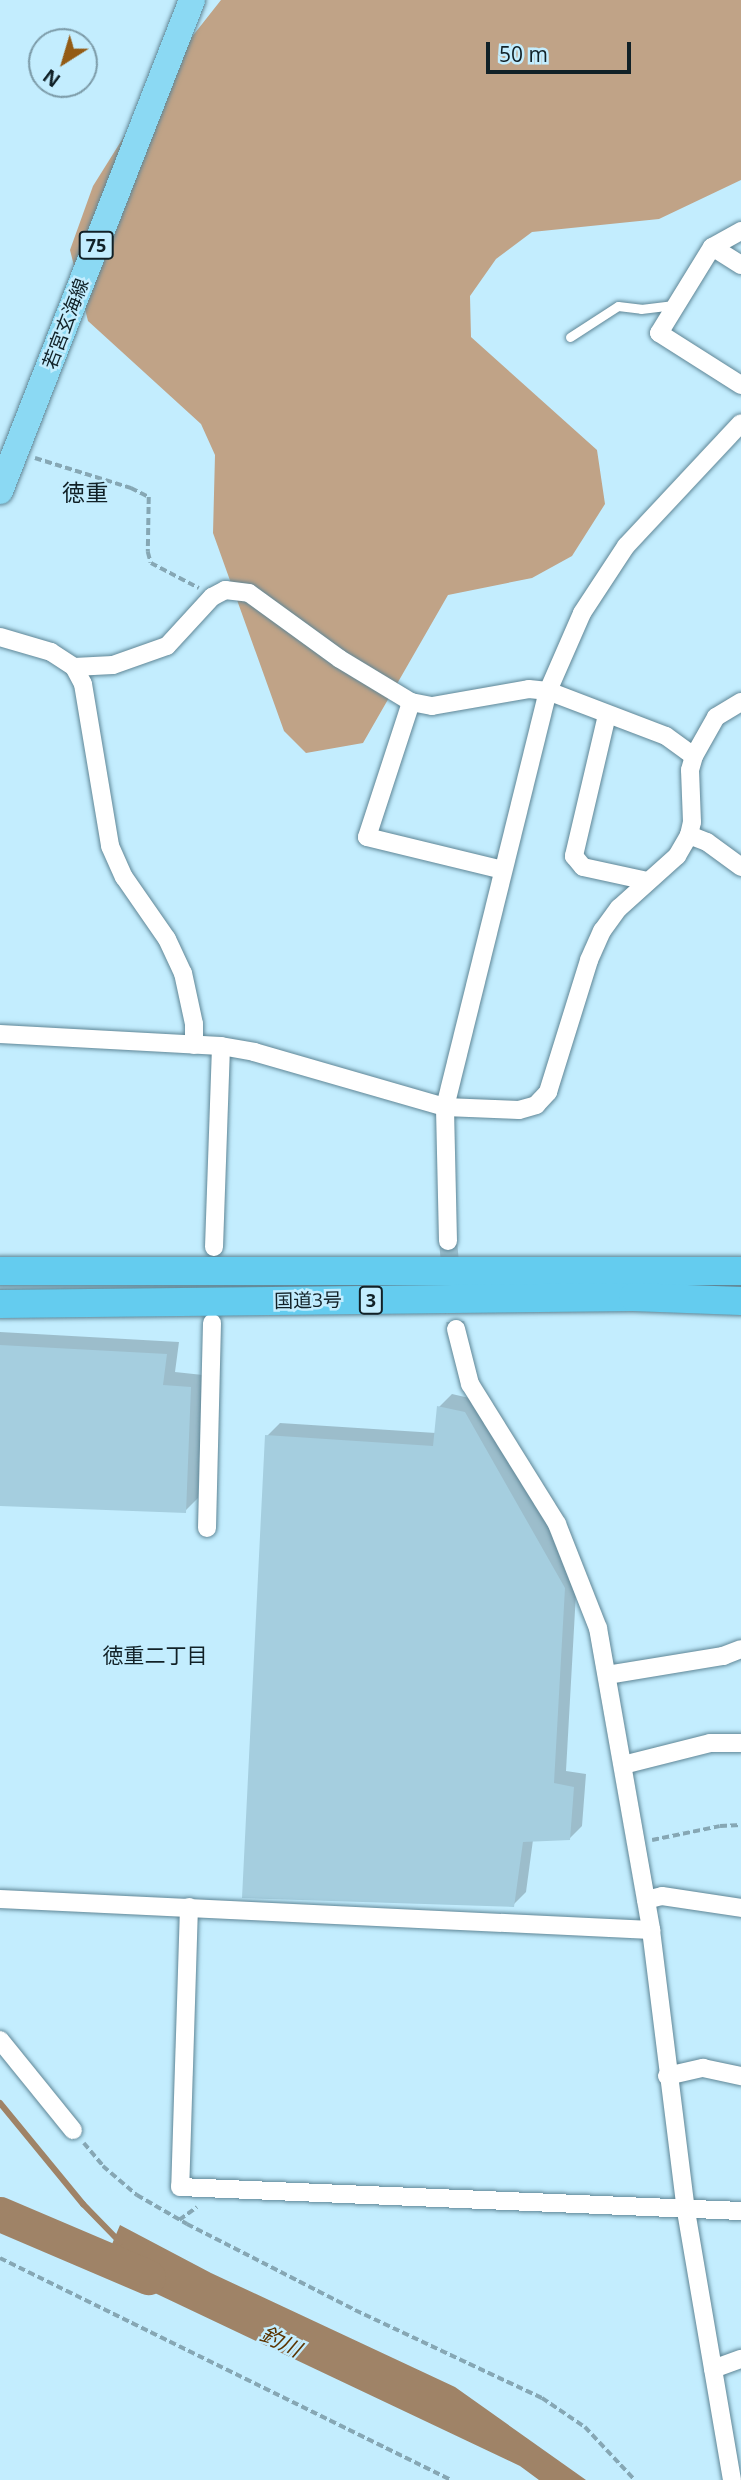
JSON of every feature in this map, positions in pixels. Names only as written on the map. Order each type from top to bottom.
[{"type":"highway","name":"国道3号","points":[[0,1271],[741,1271]]},
{"type":"highway","name":"国道3号","points":[[0,1304],[633,1297],[741,1301]]},
{"type":"main road","name":"若宮玄海線","points":[[0,491],[192,0]]},
{"type":"street","points":[[741,231],[712,247],[659,333],[741,385]]},
{"type":"street","points":[[712,247],[741,265]]},
{"type":"street","points":[[448,1241],[445,1107],[548,691],[582,612],[626,546],[741,423]]},
{"type":"street","points":[[74,667],[113,665],[167,646],[212,597],[225,590],[249,593],[340,659],[411,702],[432,706],[529,689],[548,691],[666,736],[694,756]]},
{"type":"street","points":[[0,637],[51,652],[74,667],[83,684],[110,846],[124,877],[167,939],[183,973],[194,1024],[194,1045]]},
{"type":"street","points":[[411,702],[367,837],[503,870]]},
{"type":"street","points":[[0,1034],[220,1046],[254,1052],[445,1107],[519,1110],[536,1105],[548,1092],[589,960],[603,931],[619,908],[677,856],[689,835],[692,822],[690,770],[694,756],[716,717],[741,702]]},
{"type":"street","points":[[607,715],[575,856],[583,867],[647,881]]},
{"type":"street","points":[[689,835],[706,842],[741,867]]},
{"type":"street","points":[[214,1247],[220,1046]]},
{"type":"street","points":[[207,1528],[212,1322]]},
{"type":"street","points":[[456,1329],[470,1384],[556,1524],[598,1628],[651,1930],[667,2076],[686,2211],[713,2369],[735,2471]]},
{"type":"street","points":[[607,1675],[723,1656],[741,1649]]},
{"type":"street","points":[[623,1765],[710,1743],[741,1743]]},
{"type":"street","points":[[646,1900],[662,1896],[741,1908]]},
{"type":"street","points":[[0,1899],[651,1930]]},
{"type":"street","points":[[189,1907],[180,2187],[686,2211],[741,2211]]},
{"type":"street","points":[[0,2040],[73,2130]]},
{"type":"street","points":[[667,2076],[703,2068],[741,2076]]},
{"type":"street","points":[[713,2369],[741,2359]]},
{"type":"lane","points":[[570,337],[618,306],[641,309],[676,305]]},
{"type":"path","points":[[16,452],[131,488],[149,497],[148,552],[151,563],[212,597]]},
{"type":"path","points":[[636,1844],[720,1826],[741,1825]]},
{"type":"path","points":[[73,2130],[103,2166],[137,2195],[187,2224],[355,2310],[542,2399],[585,2427],[635,2480]]},
{"type":"path","points":[[0,2258],[451,2480]]},
{"type":"shaded area","points":[[221,0],[741,0],[741,180],[659,219],[532,232],[496,259],[470,296],[471,337],[597,450],[605,504],[572,556],[532,578],[448,595],[363,743],[306,753],[284,731],[213,533],[215,455],[201,424],[88,321],[70,250],[93,186],[165,71]]},
{"type":"water","points":[[120,2225],[211,2273],[455,2387],[586,2480],[539,2480],[520,2466],[102,2268]]},
{"type":"building","points":[[0,1345],[167,1354],[163,1385],[191,1387],[186,1513],[0,1506]]},
{"type":"building","points":[[437,1406],[465,1412],[565,1588],[554,1783],[574,1787],[570,1840],[523,1842],[514,1907],[242,1898],[265,1435],[433,1446]]},
{"type":"waterway","points":[[0,2103],[83,2204],[120,2242]]},
{"type":"waterway","name":"釣川","points":[[0,2214],[148,2277]]},
{"type":"tunnel","points":[[448,1241],[456,1329]]},
{"type":"district","name":"徳重","points":[[85,492]]},
{"type":"district","name":"徳重二丁目","points":[[155,1655]]}]
